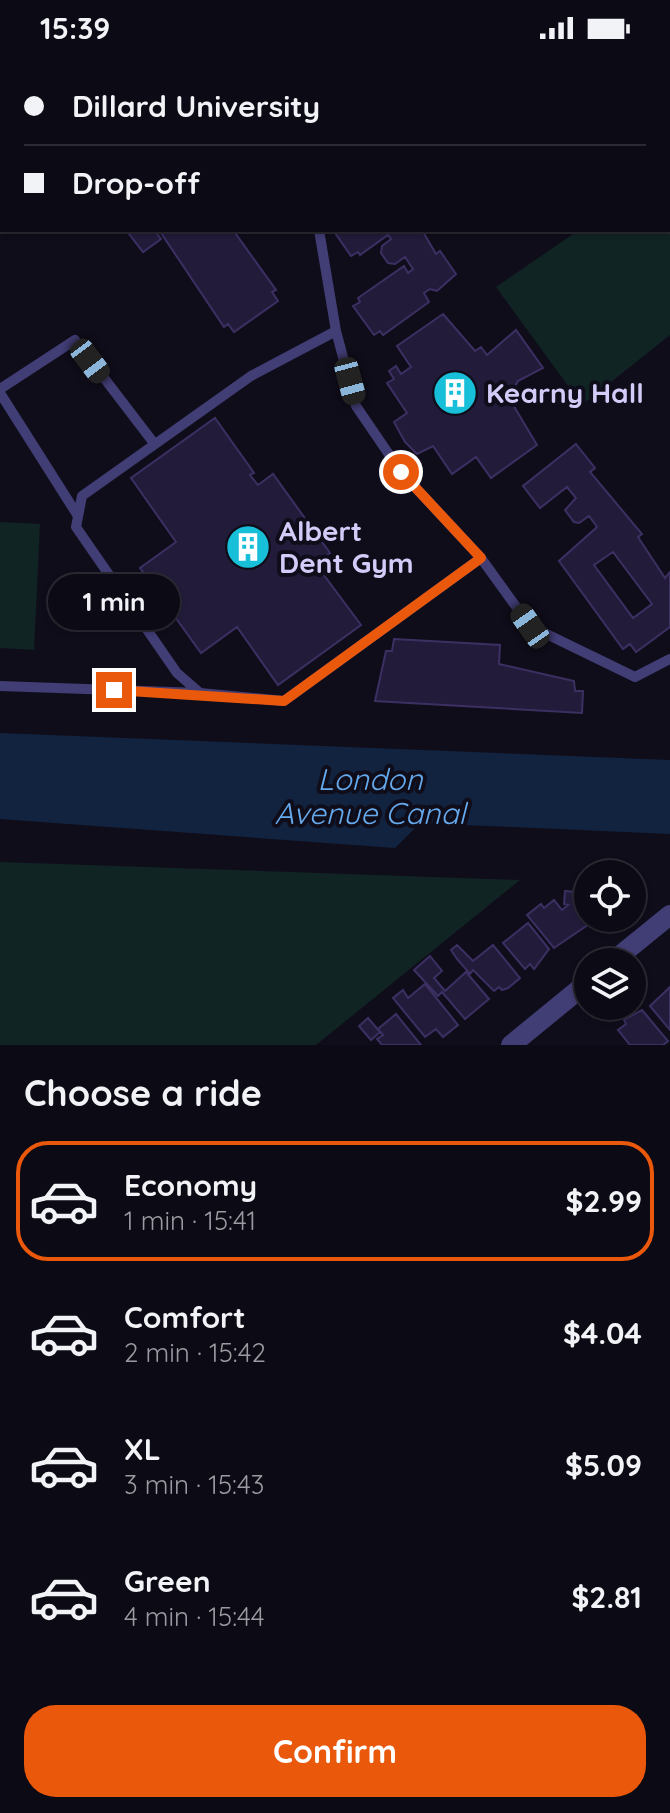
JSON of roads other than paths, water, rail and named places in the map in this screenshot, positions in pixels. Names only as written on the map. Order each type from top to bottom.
[{"type":"street","points":[[629,948],[670,915]]},
{"type":"street","points":[[511,1045],[574,993]]},
{"type":"lane","points":[[319,232],[336,331],[356,406],[401,472],[481,558],[530,626],[635,677],[670,659]]},
{"type":"lane","points":[[200,693],[177,673],[76,527],[82,496],[153,442],[251,376],[336,331]]},
{"type":"lane","points":[[78,516],[0,391],[75,340],[153,442]]},
{"type":"lane","points":[[0,686],[200,693],[284,701],[481,558]]},
{"type":"water","name":"London Avenue Canal","points":[[0,733],[670,760],[670,834],[420,823],[395,848],[0,819]]},
{"type":"place","name":"Kearny Hall","points":[[455,393]]},
{"type":"place","name":"Albert Dent Gym","points":[[248,547]]}]
